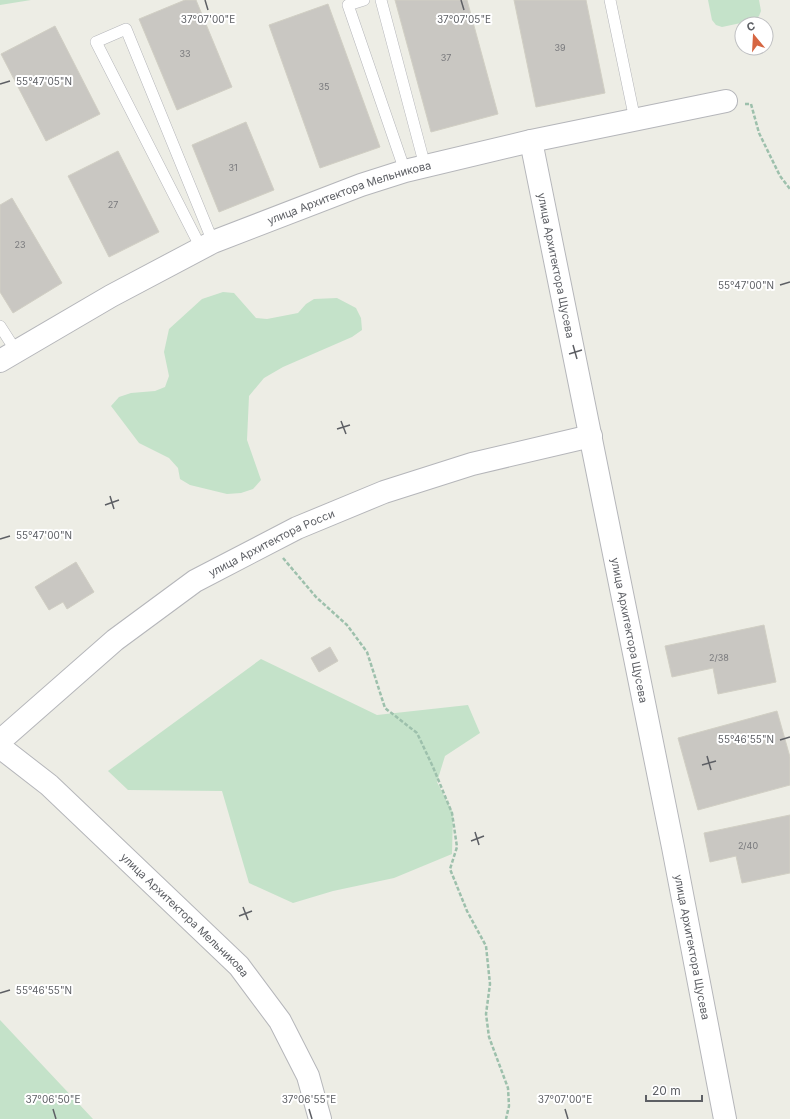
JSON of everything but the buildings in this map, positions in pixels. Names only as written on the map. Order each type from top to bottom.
[{"type":"street","name":"улица Архитектора Мельникова","points":[[5,357],[111,296],[207,245],[361,186],[415,169],[531,141],[726,101]]},
{"type":"street","name":"улица Архитектора Щусева","points":[[531,141],[672,839],[725,1119]]},
{"type":"street","name":"улица Архитектора Росси","points":[[0,741],[115,640],[195,581],[297,528],[384,492],[472,464],[591,436]]},
{"type":"street","name":"улица Архитектора Мельникова","points":[[0,748],[49,785],[238,966],[280,1021],[308,1076],[320,1119]]},
{"type":"lane","points":[[364,0],[348,5],[415,169]]},
{"type":"lane","points":[[380,0],[415,169]]},
{"type":"lane","points":[[610,0],[635,120]]},
{"type":"lane","points":[[126,29],[207,245],[96,42],[126,29]]},
{"type":"lane","points":[[0,326],[5,357]]},
{"type":"path","points":[[726,101],[750,104],[759,133],[780,176],[790,189]]},
{"type":"path","points":[[271,542],[316,597],[347,625],[367,652],[385,708],[417,733],[452,813],[457,847],[450,869],[467,911],[486,946],[490,984],[486,1014],[489,1037],[508,1088],[509,1106],[506,1119]]},
{"type":"green space","points":[[0,0],[31,0],[0,5]]},
{"type":"green space","points":[[708,0],[759,0],[761,11],[759,16],[734,16],[734,24],[722,27],[716,25],[712,20]]},
{"type":"green space","points":[[223,292],[234,293],[256,318],[267,319],[298,313],[306,304],[314,299],[337,298],[356,308],[361,318],[362,330],[352,337],[283,367],[264,378],[249,396],[247,440],[261,480],[253,489],[241,493],[227,494],[190,485],[180,479],[178,468],[169,458],[139,443],[111,406],[119,397],[131,393],[155,391],[165,387],[169,376],[164,352],[169,329],[202,299]]},
{"type":"green space","points":[[261,659],[377,715],[468,705],[480,733],[445,756],[437,782],[453,813],[452,854],[394,878],[333,891],[293,903],[249,883],[222,791],[128,790],[108,771]]},
{"type":"green space","points":[[0,1020],[93,1119],[0,1119]]}]
